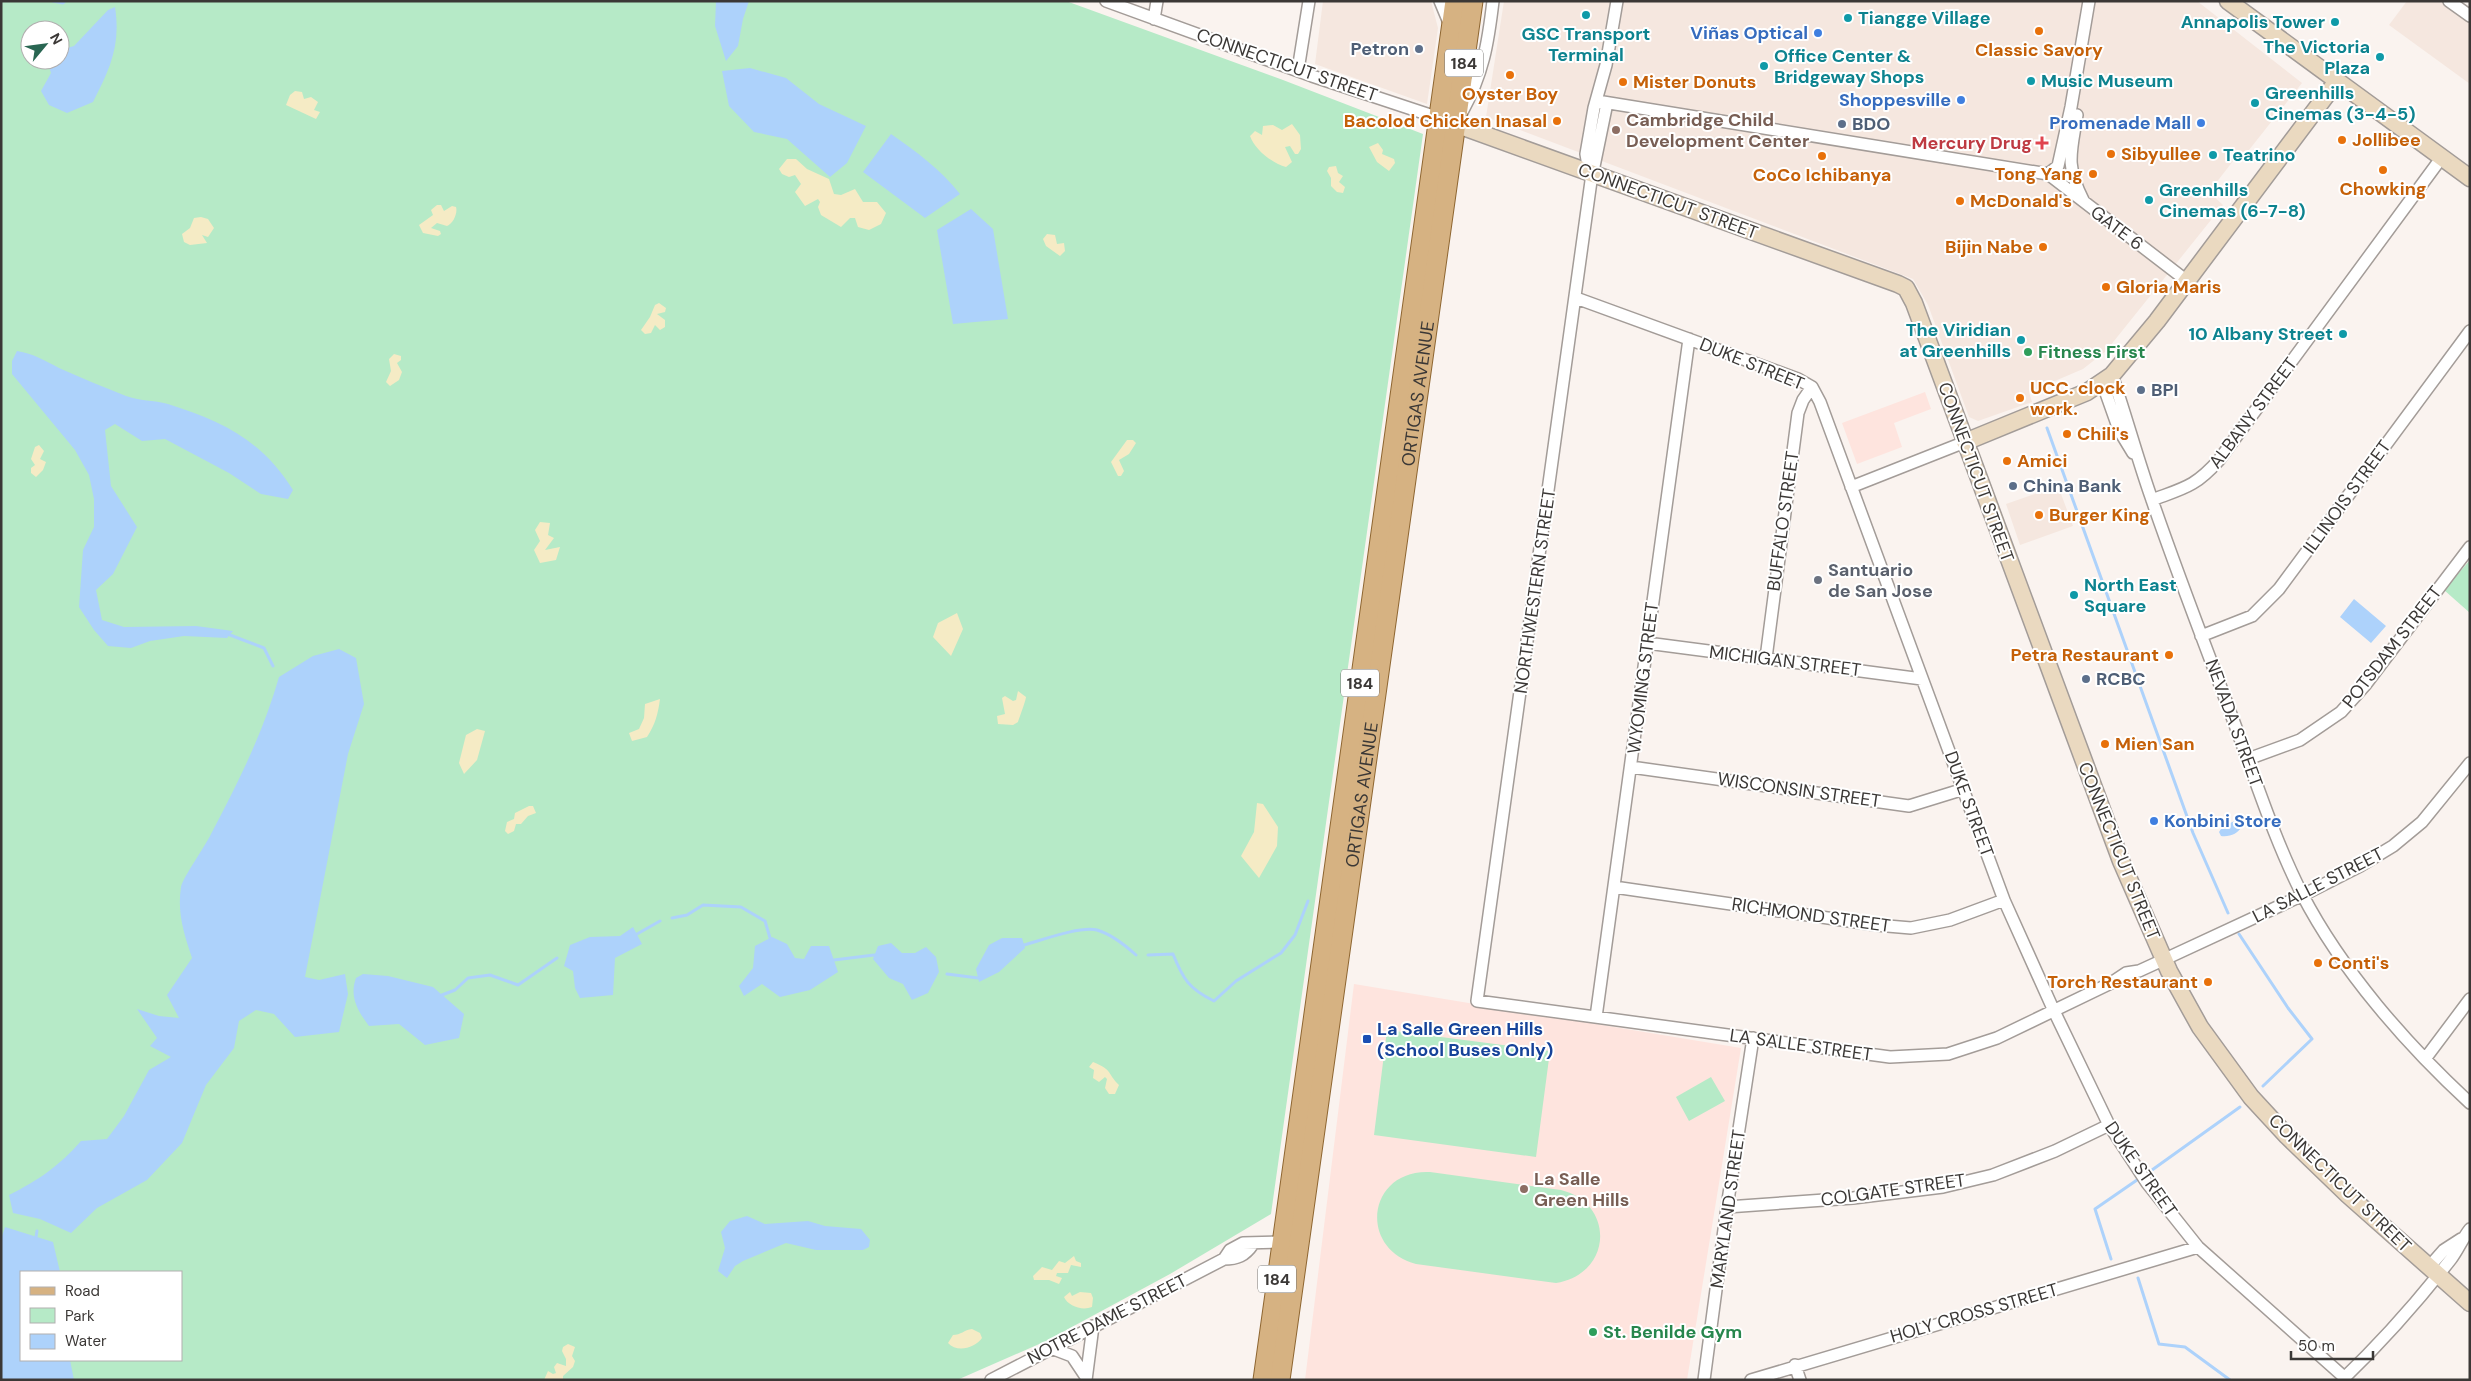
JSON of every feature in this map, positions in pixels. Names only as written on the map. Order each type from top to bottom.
[{"type":"main road","name":"ORTIGAS AVENUE","points":[[1280,1380],[1447,122],[1451,29],[1455,1]]},
{"type":"main road","name":"ORTIGAS AVENUE","points":[[1263,1380],[1447,122],[1472,1]]},
{"type":"street","name":"CONNECTICUT STREET","points":[[1106,1],[1906,288],[1914,303],[2120,861],[2163,960],[2200,1027],[2251,1097],[2287,1136],[2334,1182],[2470,1303]]},
{"type":"street","points":[[1154,18],[1157,1]]},
{"type":"street","points":[[1298,70],[1309,1]]},
{"type":"street","points":[[1440,1],[1451,29]]},
{"type":"street","points":[[1447,122],[1477,86],[1488,43],[1494,1]]},
{"type":"street","name":"NORTHWESTERN STREET","points":[[1477,1001],[1576,298],[1606,65],[1617,1]]},
{"type":"street","points":[[1602,102],[2048,174],[2058,166],[2071,107],[2089,1]]},
{"type":"street","points":[[2228,1],[2470,178]]},
{"type":"street","points":[[2449,1],[2470,16]]},
{"type":"street","points":[[1851,487],[2087,392],[2107,379],[2187,281],[2337,81]]},
{"type":"street","points":[[2077,115],[2070,163],[2073,179],[2085,204]]},
{"type":"street","name":"ALBANY STREET","points":[[2152,500],[2190,486],[2203,479],[2219,460],[2442,157]]},
{"type":"street","name":"GATE 6","points":[[2048,174],[2187,281]]},
{"type":"street","name":"DUKE STREET","points":[[1576,298],[1798,380],[1812,387],[1820,402],[2004,900],[2109,1126],[2147,1183],[2198,1247],[2343,1379]]},
{"type":"street","name":"ILLINOIS STREET","points":[[2201,636],[2252,616],[2279,589],[2470,331]]},
{"type":"street","name":"WYOMING STREET","points":[[1596,1017],[1632,767],[1647,643],[1689,339]]},
{"type":"street","name":"NEVADA STREET","points":[[2107,379],[2130,425],[2140,466],[2201,636],[2274,831],[2303,895],[2341,956],[2374,1001],[2425,1059],[2470,1103]]},
{"type":"street","name":"BUFFALO STREET","points":[[1766,658],[1798,413],[1803,400],[1812,387]]},
{"type":"street","name":"POTSDAM STREET","points":[[2248,760],[2300,740],[2341,712],[2366,684],[2470,546]]},
{"type":"street","name":"MICHIGAN STREET","points":[[1647,643],[1922,679]]},
{"type":"street","name":"LA SALLE STREET","points":[[1477,1001],[1890,1058],[1948,1054],[1997,1038],[2111,983],[2126,973],[2163,960],[2303,895],[2360,866],[2393,846],[2422,822],[2470,763]]},
{"type":"street","name":"WISCONSIN STREET","points":[[1632,767],[1909,806],[1964,789]]},
{"type":"street","name":"RICHMOND STREET","points":[[1614,886],[1876,926],[1911,928],[1950,920],[2004,900]]},
{"type":"street","points":[[2425,1059],[2470,999]]},
{"type":"street","name":"MARYLAND STREET","points":[[1704,1380],[1727,1207],[1754,1038]]},
{"type":"street","name":"COLGATE STREET","points":[[1727,1207],[1853,1198],[1943,1187],[1993,1175],[2055,1151],[2109,1126]]},
{"type":"street","points":[[2343,1379],[2390,1330],[2433,1271],[2453,1256],[2466,1234]]},
{"type":"street","name":"NOTRE DAME STREET","points":[[991,1380],[1224,1259],[1230,1250],[1243,1243],[1282,1242]]},
{"type":"street","name":"HOLY CROSS STREET","points":[[1751,1380],[1795,1365],[2198,1247]]},
{"type":"street","points":[[1086,1378],[1093,1326]]},
{"type":"street","points":[[1051,1348],[1072,1356],[1086,1378]]},
{"type":"street","points":[[1795,1365],[1800,1380]]},
{"type":"shaded area","points":[[1323,1],[1431,1],[1438,28],[1427,104],[1315,64]]},
{"type":"shaded area","points":[[1504,1],[2197,1],[2302,83],[2245,155],[2240,152],[2209,192],[2223,205],[2106,351],[2083,369],[2029,392],[2032,402],[1978,421],[1969,417],[1928,305],[1913,279],[1486,117]]},
{"type":"shaded area","points":[[2407,1],[2454,1],[2470,12],[2470,84],[2389,25]]},
{"type":"shaded area","points":[[1925,392],[1931,409],[1894,423],[1902,447],[1857,464],[1842,423]]},
{"type":"shaded area","name":"Burger King","points":[[2058,486],[2073,526],[2020,545],[2006,504]]},
{"type":"shaded area","name":"La Salle Green Hills","points":[[1354,984],[1741,1048],[1687,1380],[1305,1380]]},
{"type":"green space","points":[[1,1],[1066,1],[1283,80],[1423,134],[1271,1214],[1170,1274],[1046,1341],[957,1380],[1,1380]]},
{"type":"green space","points":[[2470,560],[2470,613],[2444,590]]},
{"type":"green space","points":[[1387,1030],[1550,1051],[1536,1157],[1374,1135]]},
{"type":"green space","points":[[1711,1077],[1725,1101],[1689,1121],[1676,1097]]},
{"type":"green space","points":[[1430,1172],[1561,1190],[1579,1198],[1591,1209],[1598,1223],[1600,1238],[1597,1253],[1588,1267],[1575,1277],[1556,1283],[1416,1264],[1397,1255],[1385,1242],[1378,1227],[1378,1211],[1383,1196],[1393,1183],[1409,1174]]},
{"type":"sand","points":[[295,91],[302,92],[304,99],[311,97],[318,102],[314,110],[320,112],[316,119],[286,105],[290,95]]},
{"type":"sand","points":[[1292,124],[1300,135],[1301,149],[1298,154],[1295,154],[1290,146],[1285,147],[1292,162],[1286,167],[1265,155],[1252,141],[1250,136],[1255,131],[1262,135],[1263,126],[1273,125],[1282,130]]},
{"type":"sand","points":[[1378,143],[1383,150],[1382,154],[1394,159],[1395,163],[1389,171],[1377,162],[1369,147]]},
{"type":"sand","points":[[787,159],[796,159],[807,169],[829,179],[834,194],[841,195],[855,189],[863,202],[877,202],[886,213],[881,224],[869,230],[858,227],[855,218],[850,218],[841,227],[821,215],[818,199],[805,206],[795,192],[801,184],[795,175],[789,177],[782,174],[779,169]]},
{"type":"sand","points":[[1336,166],[1338,173],[1343,176],[1339,182],[1345,187],[1343,193],[1337,192],[1331,186],[1331,178],[1327,171],[1329,167]]},
{"type":"sand","points":[[437,205],[441,205],[444,211],[452,206],[456,207],[454,218],[447,226],[437,223],[431,228],[440,231],[441,234],[438,236],[423,233],[419,225],[433,215],[431,210]]},
{"type":"sand","points":[[194,218],[208,219],[214,228],[208,237],[202,235],[207,243],[190,245],[184,242],[182,234],[190,228]]},
{"type":"sand","points":[[1047,234],[1055,235],[1057,244],[1064,243],[1065,251],[1060,256],[1046,246],[1043,239]]},
{"type":"sand","points":[[659,303],[666,308],[665,312],[657,314],[665,320],[665,327],[660,330],[655,325],[651,333],[645,334],[641,330],[650,317],[655,305]]},
{"type":"sand","points":[[394,354],[401,356],[401,360],[397,363],[402,372],[399,380],[390,386],[386,382],[391,371],[389,359]]},
{"type":"sand","points":[[1127,440],[1133,440],[1136,443],[1129,454],[1119,460],[1124,471],[1121,476],[1118,476],[1111,462]]},
{"type":"sand","points":[[39,445],[44,451],[40,459],[46,462],[43,470],[36,477],[31,473],[31,468],[35,465],[31,459],[35,447]]},
{"type":"sand","points":[[540,522],[550,523],[548,535],[554,538],[545,550],[560,547],[556,560],[540,563],[534,550],[540,541],[535,530]]},
{"type":"sand","points":[[957,613],[963,629],[951,656],[933,637],[938,623]]},
{"type":"sand","points":[[1018,691],[1026,697],[1018,722],[1013,725],[998,724],[997,716],[1005,714],[1002,698],[1005,696],[1013,701],[1016,700]]},
{"type":"sand","points":[[660,699],[656,719],[647,737],[632,741],[629,733],[639,729],[644,718],[645,704]]},
{"type":"sand","points":[[477,729],[485,731],[477,760],[464,774],[459,763],[466,735]]},
{"type":"sand","points":[[1257,803],[1263,804],[1278,827],[1277,846],[1259,878],[1241,856],[1254,832]]},
{"type":"sand","points":[[533,806],[536,813],[528,816],[521,824],[516,824],[514,831],[508,834],[505,831],[507,822],[514,819],[515,813]]},
{"type":"sand","points":[[1093,1062],[1107,1070],[1119,1085],[1115,1094],[1109,1094],[1105,1088],[1107,1079],[1105,1077],[1099,1082],[1093,1078],[1094,1070],[1089,1067]]},
{"type":"sand","points":[[1074,1256],[1076,1261],[1081,1263],[1081,1267],[1071,1265],[1068,1273],[1057,1273],[1056,1276],[1062,1278],[1059,1284],[1049,1280],[1034,1280],[1033,1276],[1042,1267],[1052,1270],[1059,1261],[1065,1263]]},
{"type":"sand","points":[[1070,1292],[1072,1296],[1080,1292],[1091,1293],[1093,1298],[1092,1307],[1080,1308],[1069,1303],[1064,1297]]},
{"type":"sand","points":[[972,1329],[980,1333],[982,1338],[971,1347],[956,1348],[948,1343],[953,1335]]},
{"type":"sand","points":[[568,1344],[575,1347],[572,1356],[575,1361],[573,1367],[563,1376],[563,1380],[544,1380],[548,1371],[553,1374],[556,1373],[554,1367],[557,1363],[566,1366],[566,1359],[562,1351],[563,1347]]},
{"type":"water","points":[[716,1],[749,1],[743,19],[738,46],[726,61],[715,26]]},
{"type":"water","points":[[115,7],[115,45],[109,67],[93,102],[67,113],[49,105],[41,91],[51,73],[50,70],[70,70],[70,47],[74,46],[108,10]]},
{"type":"water","points":[[750,68],[786,78],[819,104],[866,126],[847,163],[830,177],[787,139],[754,132],[729,106],[722,71]]},
{"type":"water","points":[[891,134],[928,161],[960,194],[925,218],[863,172]]},
{"type":"water","points":[[971,209],[993,229],[1008,319],[953,324],[937,230]]},
{"type":"water","points":[[17,351],[39,358],[67,372],[126,396],[168,404],[223,425],[254,445],[281,473],[293,490],[288,499],[261,494],[229,473],[165,439],[142,441],[115,424],[105,430],[111,486],[137,527],[113,574],[96,590],[102,620],[124,627],[196,626],[233,631],[227,638],[184,636],[150,641],[131,648],[108,646],[94,630],[79,607],[83,550],[94,527],[94,499],[89,475],[75,450],[12,374],[12,361]]},
{"type":"water","points":[[2354,599],[2386,626],[2371,643],[2340,617]]},
{"type":"water","points":[[339,649],[356,658],[364,704],[348,754],[305,977],[319,980],[345,974],[348,994],[339,1032],[295,1037],[274,1014],[256,1010],[239,1021],[234,1048],[206,1085],[182,1143],[147,1180],[97,1208],[71,1233],[40,1219],[13,1213],[9,1195],[48,1172],[81,1141],[107,1139],[124,1116],[149,1070],[171,1057],[150,1046],[157,1038],[137,1009],[159,1016],[179,1018],[167,995],[192,958],[181,915],[180,897],[183,882],[208,840],[240,777],[258,738],[279,677],[313,656]]},
{"type":"water","points":[[2237,820],[2242,826],[2236,833],[2221,836],[2219,832],[2223,826]]},
{"type":"water","points":[[633,927],[642,944],[615,958],[613,995],[580,998],[575,988],[573,971],[564,966],[570,945],[590,937],[620,936]]},
{"type":"water","points":[[772,937],[787,944],[795,958],[804,959],[811,946],[829,946],[838,972],[810,990],[780,997],[762,984],[744,996],[739,986],[753,968],[755,946]]},
{"type":"water","points":[[1002,938],[1022,938],[1025,948],[999,972],[979,982],[976,969],[989,945]]},
{"type":"water","points":[[891,943],[902,953],[915,953],[926,947],[936,957],[939,972],[928,993],[912,1000],[903,984],[889,978],[873,959],[878,946]]},
{"type":"water","points":[[363,974],[388,976],[433,987],[464,1014],[459,1038],[425,1045],[399,1024],[369,1026],[361,1015],[354,998],[356,978]]},
{"type":"water","points":[[747,1216],[765,1224],[808,1221],[825,1226],[861,1229],[870,1240],[869,1247],[863,1250],[816,1250],[786,1243],[743,1261],[735,1266],[727,1278],[718,1271],[725,1248],[721,1232],[730,1221]]},
{"type":"water","points":[[5,1227],[53,1242],[60,1271],[20,1271],[20,1361],[70,1361],[74,1380],[1,1380],[1,1239]]},
{"type":"waterway","points":[[53,1],[63,3],[65,1]]},
{"type":"waterway","points":[[2047,428],[2193,833],[2228,913]]},
{"type":"waterway","points":[[230,635],[264,648],[273,666]]},
{"type":"waterway","points":[[1148,955],[1173,954],[1188,982],[1198,992],[1214,1001],[1236,981],[1281,953],[1295,935],[1308,901]]},
{"type":"waterway","points":[[672,918],[687,915],[703,905],[741,907],[765,921],[770,938]]},
{"type":"waterway","points":[[637,934],[660,921]]},
{"type":"waterway","points":[[1024,945],[1061,934],[1090,929],[1108,934],[1136,955]]},
{"type":"waterway","points":[[2239,934],[2288,1008],[2312,1039],[2263,1086]]},
{"type":"waterway","points":[[834,960],[874,955]]},
{"type":"waterway","points":[[442,995],[455,990],[468,978],[490,975],[518,985],[557,958]]},
{"type":"waterway","points":[[947,974],[978,978]]},
{"type":"waterway","points":[[2152,1170],[2240,1107]]},
{"type":"waterway","points":[[2111,1259],[2095,1209],[2137,1180]]},
{"type":"waterway","points":[[36,1237],[37,1231]]},
{"type":"waterway","points":[[2138,1278],[2159,1344],[2185,1347],[2230,1380]]},
{"type":"place","name":"GSC Transport Terminal","points":[[1586,15]]},
{"type":"place","name":"Tiangge Village","points":[[1848,18]]},
{"type":"place","name":"Annapolis Tower","points":[[2335,22]]},
{"type":"place","name":"Classic Savory","points":[[2039,31]]},
{"type":"place","name":"Viñas Optical","points":[[1818,33]]},
{"type":"place","name":"Petron","points":[[1419,49]]},
{"type":"place","name":"The Victoria Plaza","points":[[2380,57]]},
{"type":"place","name":"Office Center & Bridgeway Shops","points":[[1764,66]]},
{"type":"place","name":"Oyster Boy","points":[[1510,75]]},
{"type":"place","name":"Music Museum","points":[[2031,81]]},
{"type":"place","name":"Mister Donuts","points":[[1623,82]]},
{"type":"place","name":"Shoppesville","points":[[1961,100]]},
{"type":"place","name":"Greenhills Cinemas (3-4-5)","points":[[2255,103]]},
{"type":"place","name":"Bacolod Chicken Inasal","points":[[1557,121]]},
{"type":"place","name":"Promenade Mall","points":[[2201,123]]},
{"type":"place","name":"BDO","points":[[1842,124]]},
{"type":"place","name":"Cambridge Child Development Center","points":[[1616,130]]},
{"type":"place","name":"Jollibee","points":[[2342,140]]},
{"type":"place","name":"Mercury Drug","points":[[2042,143]]},
{"type":"place","name":"Sibyullee","points":[[2111,154]]},
{"type":"place","name":"Teatrino","points":[[2213,155]]},
{"type":"place","name":"CoCo Ichibanya","points":[[1822,156]]},
{"type":"place","name":"Chowking","points":[[2383,170]]},
{"type":"place","name":"Tong Yang","points":[[2093,174]]},
{"type":"place","name":"Greenhills Cinemas (6-7-8)","points":[[2149,200]]},
{"type":"place","name":"McDonald's","points":[[1960,201]]},
{"type":"place","name":"Bijin Nabe","points":[[2043,247]]},
{"type":"place","name":"Gloria Maris","points":[[2106,287]]},
{"type":"place","name":"10 Albany Street","points":[[2343,334]]},
{"type":"place","name":"The Viridian at Greenhills","points":[[2021,340]]},
{"type":"place","name":"Fitness First","points":[[2028,352]]},
{"type":"place","name":"BPI","points":[[2141,390]]},
{"type":"place","name":"UCC. clock work.","points":[[2020,398]]},
{"type":"place","name":"Chili's","points":[[2067,434]]},
{"type":"place","name":"Amici","points":[[2007,461]]},
{"type":"place","name":"China Bank","points":[[2013,486]]},
{"type":"place","name":"Burger King","points":[[2039,515]]},
{"type":"place","name":"Santuario de San Jose","points":[[1818,580]]},
{"type":"place","name":"North East Square","points":[[2074,595]]},
{"type":"place","name":"Petra Restaurant","points":[[2169,655]]},
{"type":"place","name":"RCBC","points":[[2086,679]]},
{"type":"place","name":"Mien San","points":[[2105,744]]},
{"type":"place","name":"Konbini Store","points":[[2154,821]]},
{"type":"place","name":"Conti's","points":[[2318,963]]},
{"type":"place","name":"Torch Restaurant","points":[[2208,982]]},
{"type":"place","name":"La Salle Green Hills (School Buses Only)","points":[[1367,1039]]},
{"type":"place","name":"La Salle Green Hills","points":[[1524,1189]]},
{"type":"place","name":"St. Benilde Gym","points":[[1593,1332]]}]
